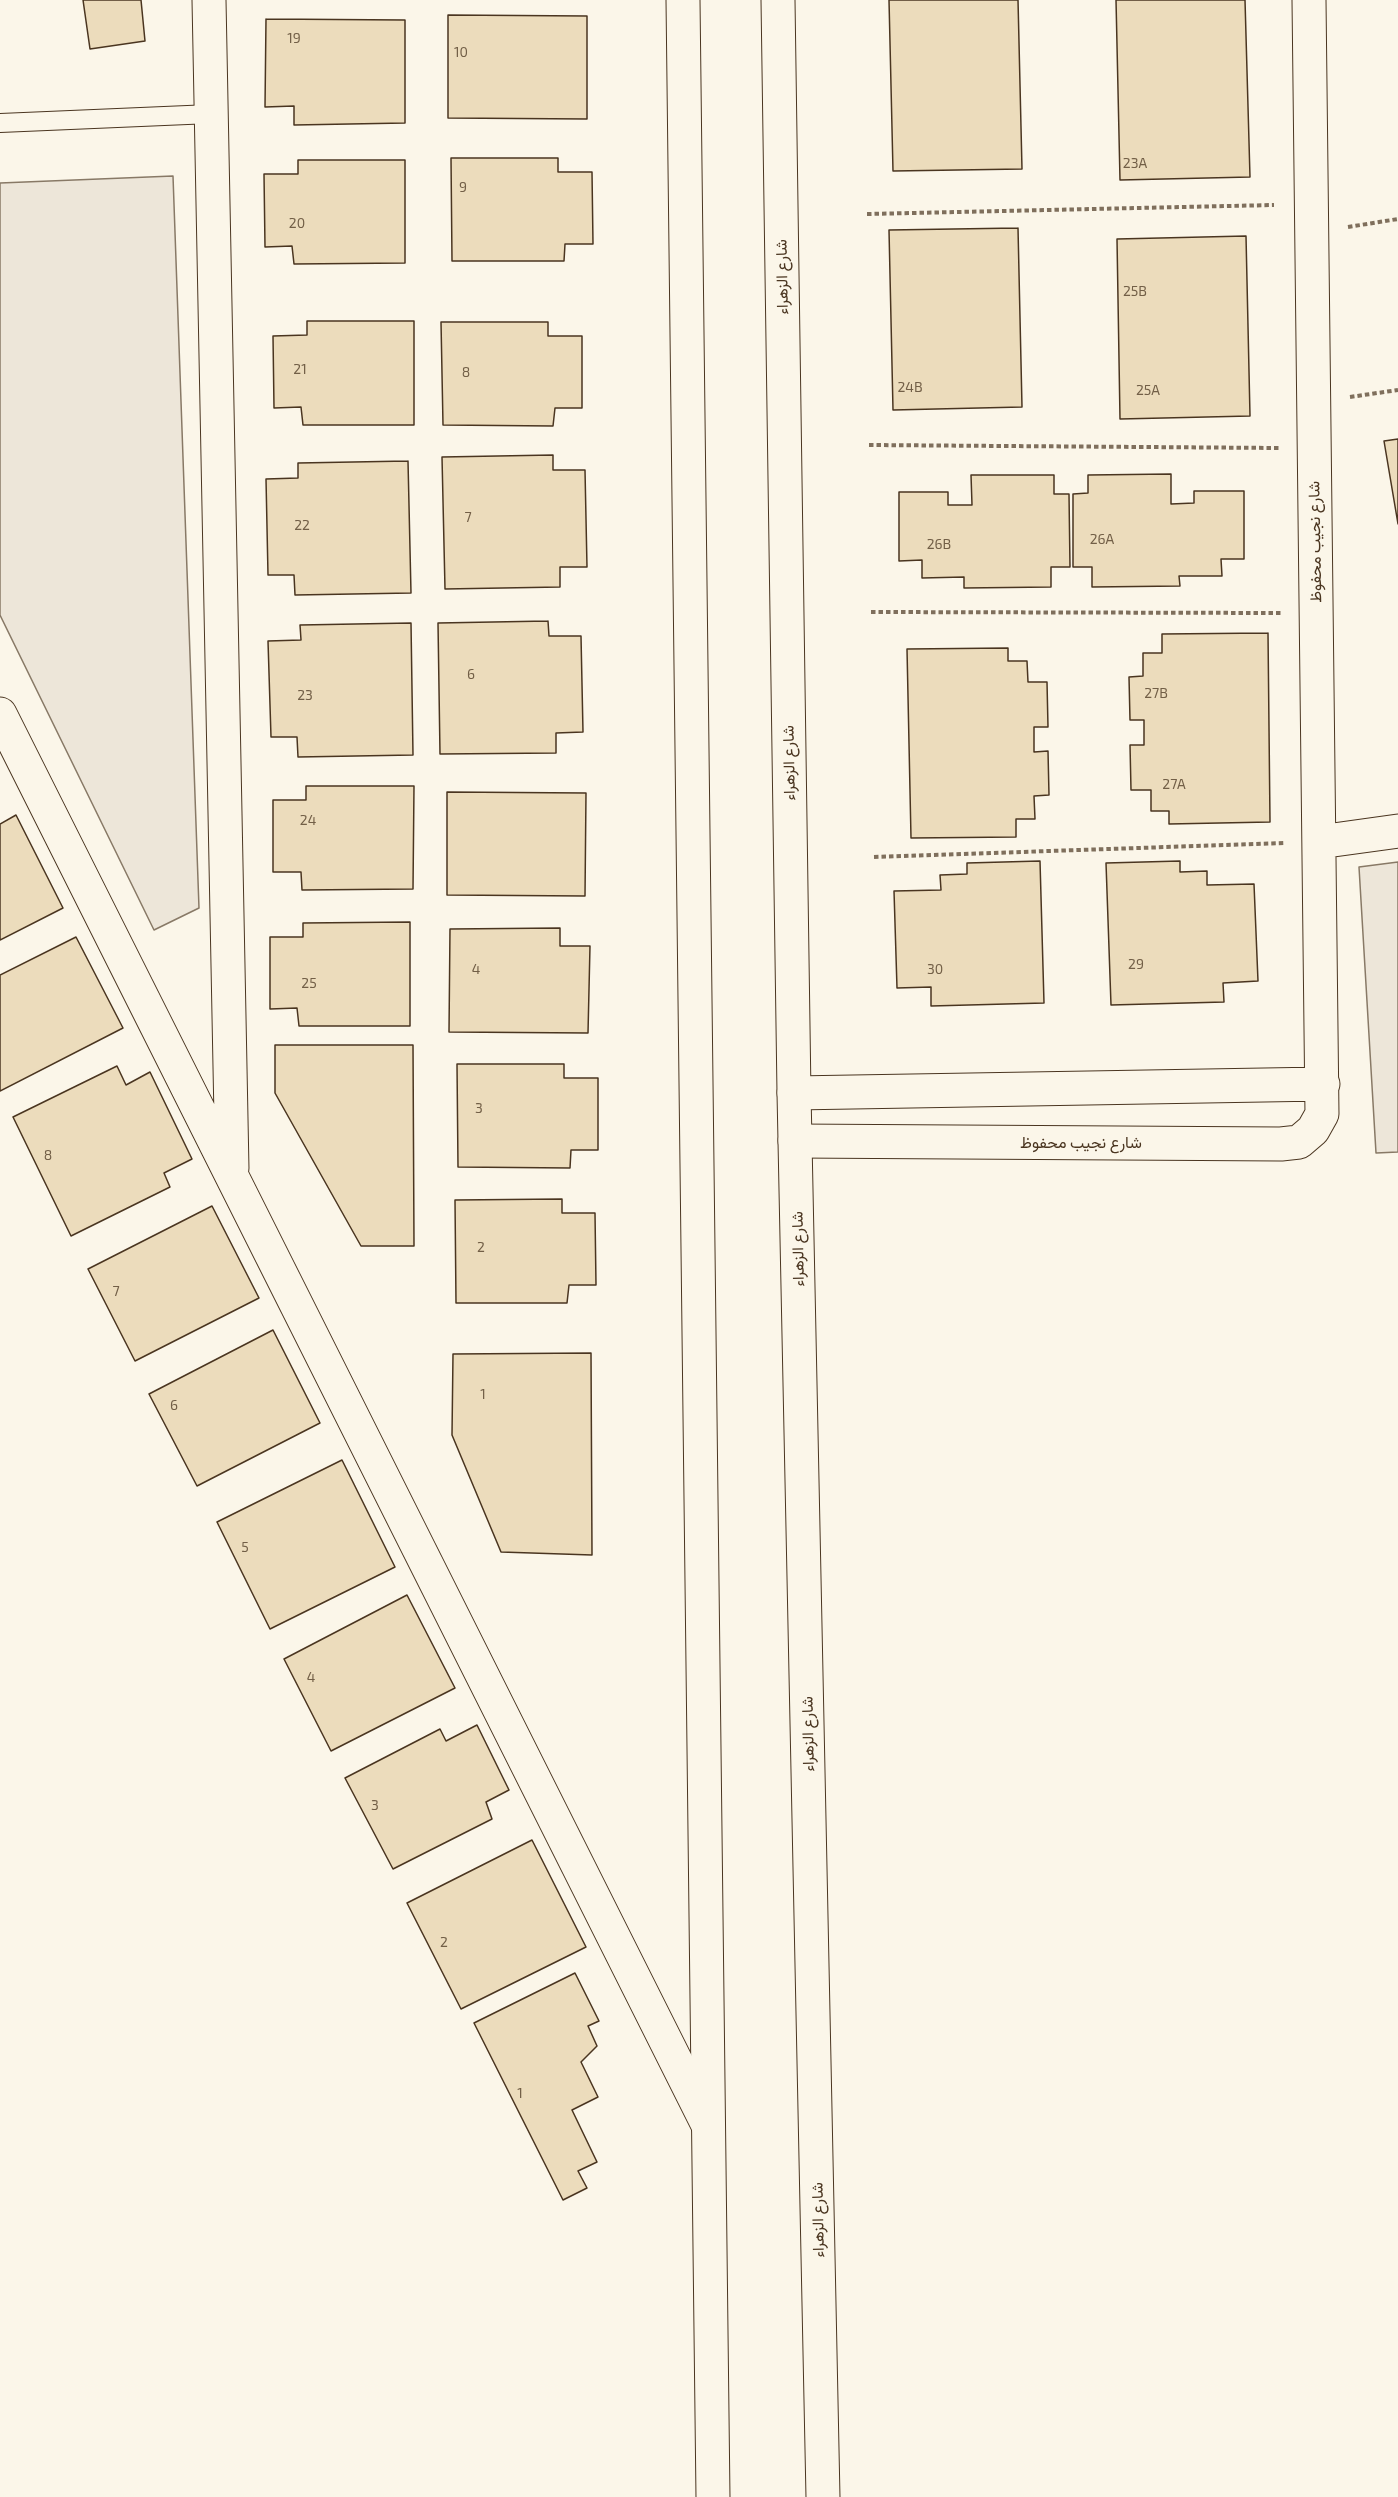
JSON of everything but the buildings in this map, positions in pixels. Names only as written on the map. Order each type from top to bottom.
[{"type":"street","points":[[209,0],[232,1177]]},
{"type":"street","points":[[683,0],[713,2497]]},
{"type":"street","name":"شارع الزهراء","points":[[778,0],[794,1093],[823,2497]]},
{"type":"street","name":"شارع نجيب محفوظ","points":[[795,1141],[1281,1144],[1299,1142],[1313,1130],[1322,1114],[1309,0]]},
{"type":"street","points":[[0,714],[708,2125]]},
{"type":"street","points":[[1318,842],[1398,831]]},
{"type":"street","points":[[794,1093],[1323,1084]]},
{"type":"lane","points":[[0,123],[211,114]]},
{"type":"path","points":[[867,214],[1398,219]]},
{"type":"path","points":[[1314,402],[1398,390]]},
{"type":"path","points":[[869,445],[1314,448]]},
{"type":"path","points":[[871,612],[1316,613]]},
{"type":"path","points":[[874,857],[1318,842]]},
{"type":"shaded area","points":[[173,176],[199,908],[154,930],[0,615],[0,183]]},
{"type":"shaded area","points":[[1398,862],[1398,1152],[1376,1153],[1359,867]]}]
